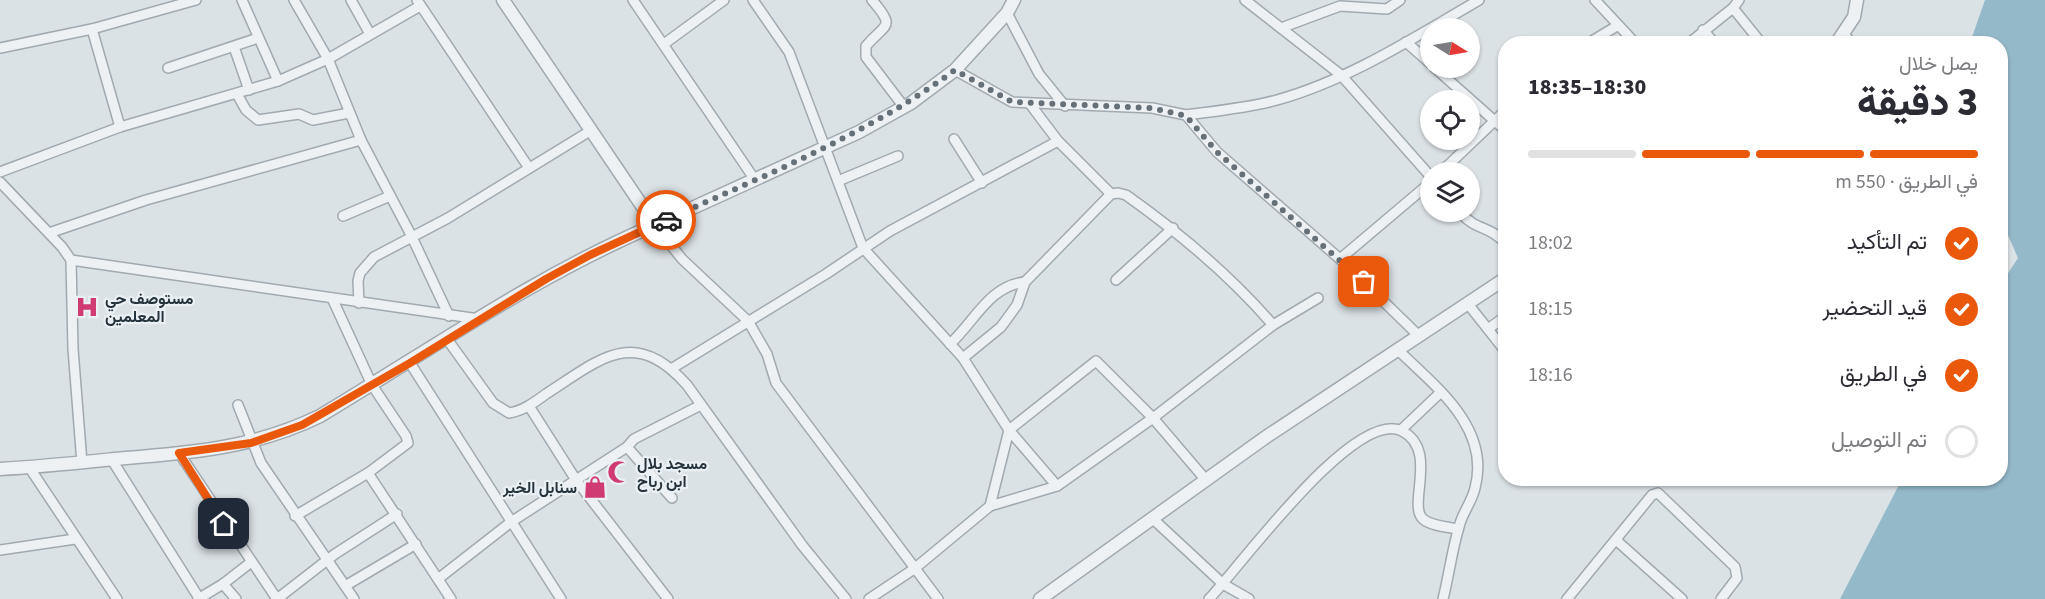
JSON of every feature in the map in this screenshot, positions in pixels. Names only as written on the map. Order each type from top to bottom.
[{"type":"street","points":[[0,48],[92,29],[196,0]]},
{"type":"street","points":[[242,0],[278,81]]},
{"type":"street","points":[[294,0],[328,59],[361,140],[411,235],[449,316]]},
{"type":"street","points":[[351,0],[370,34]]},
{"type":"street","points":[[503,0],[655,225],[682,259],[748,321],[767,354],[777,383],[938,599]]},
{"type":"street","points":[[633,0],[755,180]]},
{"type":"street","points":[[664,44],[724,0]]},
{"type":"street","points":[[753,0],[789,52],[863,248],[963,358],[1009,430],[1057,486]]},
{"type":"street","points":[[872,0],[886,16],[888,22],[886,28],[868,43],[866,57],[904,106]]},
{"type":"street","points":[[0,469],[179,453],[251,443],[280,435],[311,420],[410,363],[479,319],[590,255],[825,148],[904,106],[955,70],[1007,13],[1014,0]]},
{"type":"street","points":[[1245,0],[1341,75],[1420,166]]},
{"type":"street","points":[[1281,28],[1340,6],[1387,9],[1400,0]]},
{"type":"street","points":[[955,70],[1012,102],[1152,108],[1186,116],[1277,100],[1341,75],[1406,42],[1479,0]]},
{"type":"street","points":[[1595,0],[1628,36]]},
{"type":"street","points":[[1841,36],[1854,18],[1857,0]]},
{"type":"street","points":[[0,172],[120,127],[278,81],[328,59],[418,3],[529,168]]},
{"type":"street","points":[[1696,36],[1736,4],[1757,36]]},
{"type":"street","points":[[1007,13],[1039,74],[1065,106]]},
{"type":"street","points":[[1600,36],[1617,26]]},
{"type":"street","points":[[92,29],[120,127]]},
{"type":"street","points":[[1702,30],[1708,36]]},
{"type":"street","points":[[168,68],[258,38]]},
{"type":"street","points":[[1406,42],[1420,54]]},
{"type":"street","points":[[234,47],[249,90]]},
{"type":"street","points":[[1446,78],[1498,123]]},
{"type":"street","points":[[237,94],[246,110],[258,120],[298,114],[313,120],[349,113]]},
{"type":"street","points":[[1030,104],[1058,141],[1111,194]]},
{"type":"street","points":[[1186,116],[1217,152],[1340,258],[1419,336]]},
{"type":"street","points":[[1452,162],[1498,118]]},
{"type":"street","points":[[359,303],[357,291],[360,273],[374,257],[411,235],[447,218],[590,130]]},
{"type":"street","points":[[954,139],[982,183]]},
{"type":"street","points":[[49,233],[146,200],[361,140]]},
{"type":"street","points":[[671,369],[826,274],[863,248],[1058,141]]},
{"type":"street","points":[[838,181],[898,156]]},
{"type":"street","points":[[0,182],[49,233],[71,260],[72,327],[82,463]]},
{"type":"street","points":[[1340,258],[1420,189]]},
{"type":"street","points":[[963,358],[1001,327],[1013,313],[1025,282],[1111,194],[1118,193],[1126,195],[1173,228],[1228,275],[1273,326]]},
{"type":"street","points":[[343,216],[390,196]]},
{"type":"street","points":[[1468,222],[1470,225],[1495,232],[1498,235]]},
{"type":"street","points":[[1116,280],[1173,228]]},
{"type":"street","points":[[71,260],[261,285],[359,303],[479,319]]},
{"type":"street","points":[[950,344],[994,294],[1006,285],[1025,282]]},
{"type":"street","points":[[1040,599],[1205,479],[1498,283]]},
{"type":"street","points":[[295,516],[368,473],[408,443],[406,436],[372,385],[332,298]]},
{"type":"street","points":[[869,599],[914,569],[990,506],[1057,486],[1152,418],[1273,326],[1318,298]]},
{"type":"street","points":[[1468,304],[1498,342]]},
{"type":"street","points":[[1488,329],[1498,322]]},
{"type":"street","points":[[447,339],[501,410],[513,412],[529,406],[617,352],[641,355],[671,369],[687,385],[802,546],[846,599]]},
{"type":"street","points":[[1398,351],[1441,392],[1464,420],[1477,458],[1476,487],[1458,529],[1443,599]]},
{"type":"street","points":[[990,506],[1009,430],[1096,361],[1152,418],[1205,479]]},
{"type":"street","points":[[410,363],[561,599]]},
{"type":"street","points":[[1401,430],[1441,392]]},
{"type":"street","points":[[238,405],[261,464],[354,599]]},
{"type":"street","points":[[438,579],[511,522],[627,447],[634,439],[701,405]]},
{"type":"street","points":[[529,406],[576,480],[668,599]]},
{"type":"street","points":[[1209,599],[1309,483],[1373,433],[1388,429],[1401,430],[1410,437],[1418,450],[1422,477],[1419,514],[1426,521],[1458,529]]},
{"type":"street","points":[[627,447],[672,498]]},
{"type":"street","points":[[179,453],[250,563],[277,599],[327,561],[397,514]]},
{"type":"street","points":[[112,460],[199,599],[250,563]]},
{"type":"street","points":[[29,467],[117,599]]},
{"type":"street","points":[[368,473],[451,599]]},
{"type":"street","points":[[1567,599],[1652,495],[1662,494],[1737,570],[1736,581],[1721,599]]},
{"type":"street","points":[[1152,518],[1223,585],[1249,599]]},
{"type":"street","points":[[0,550],[75,539]]},
{"type":"street","points":[[1616,540],[1682,599]]},
{"type":"street","points":[[345,586],[416,544]]},
{"type":"street","points":[[223,584],[236,599]]},
{"type":"water","points":[[1985,0],[2045,0],[2045,599],[1840,599],[1898,486],[2008,486],[2008,273],[2018,258],[2008,235],[2008,36],[1972,36]]},
{"type":"way so far","points":[[666,220],[859,132],[911,103],[955,70],[993,94],[1012,102],[1048,106],[1116,105],[1152,108],[1186,116],[1217,152],[1340,258],[1364,282]]},
{"type":"place","name":"مستوصف حي المعلمين","points":[[87,307]]},
{"type":"place","name":"مسجد بلال ابن رباح","points":[[619,472]]},
{"type":"place","name":"سنابل الخير","points":[[595,487]]},
{"type":"route","points":[[224,524],[185,466],[179,453],[251,443],[280,435],[302,425],[410,363],[546,279],[590,255],[666,220]]}]
